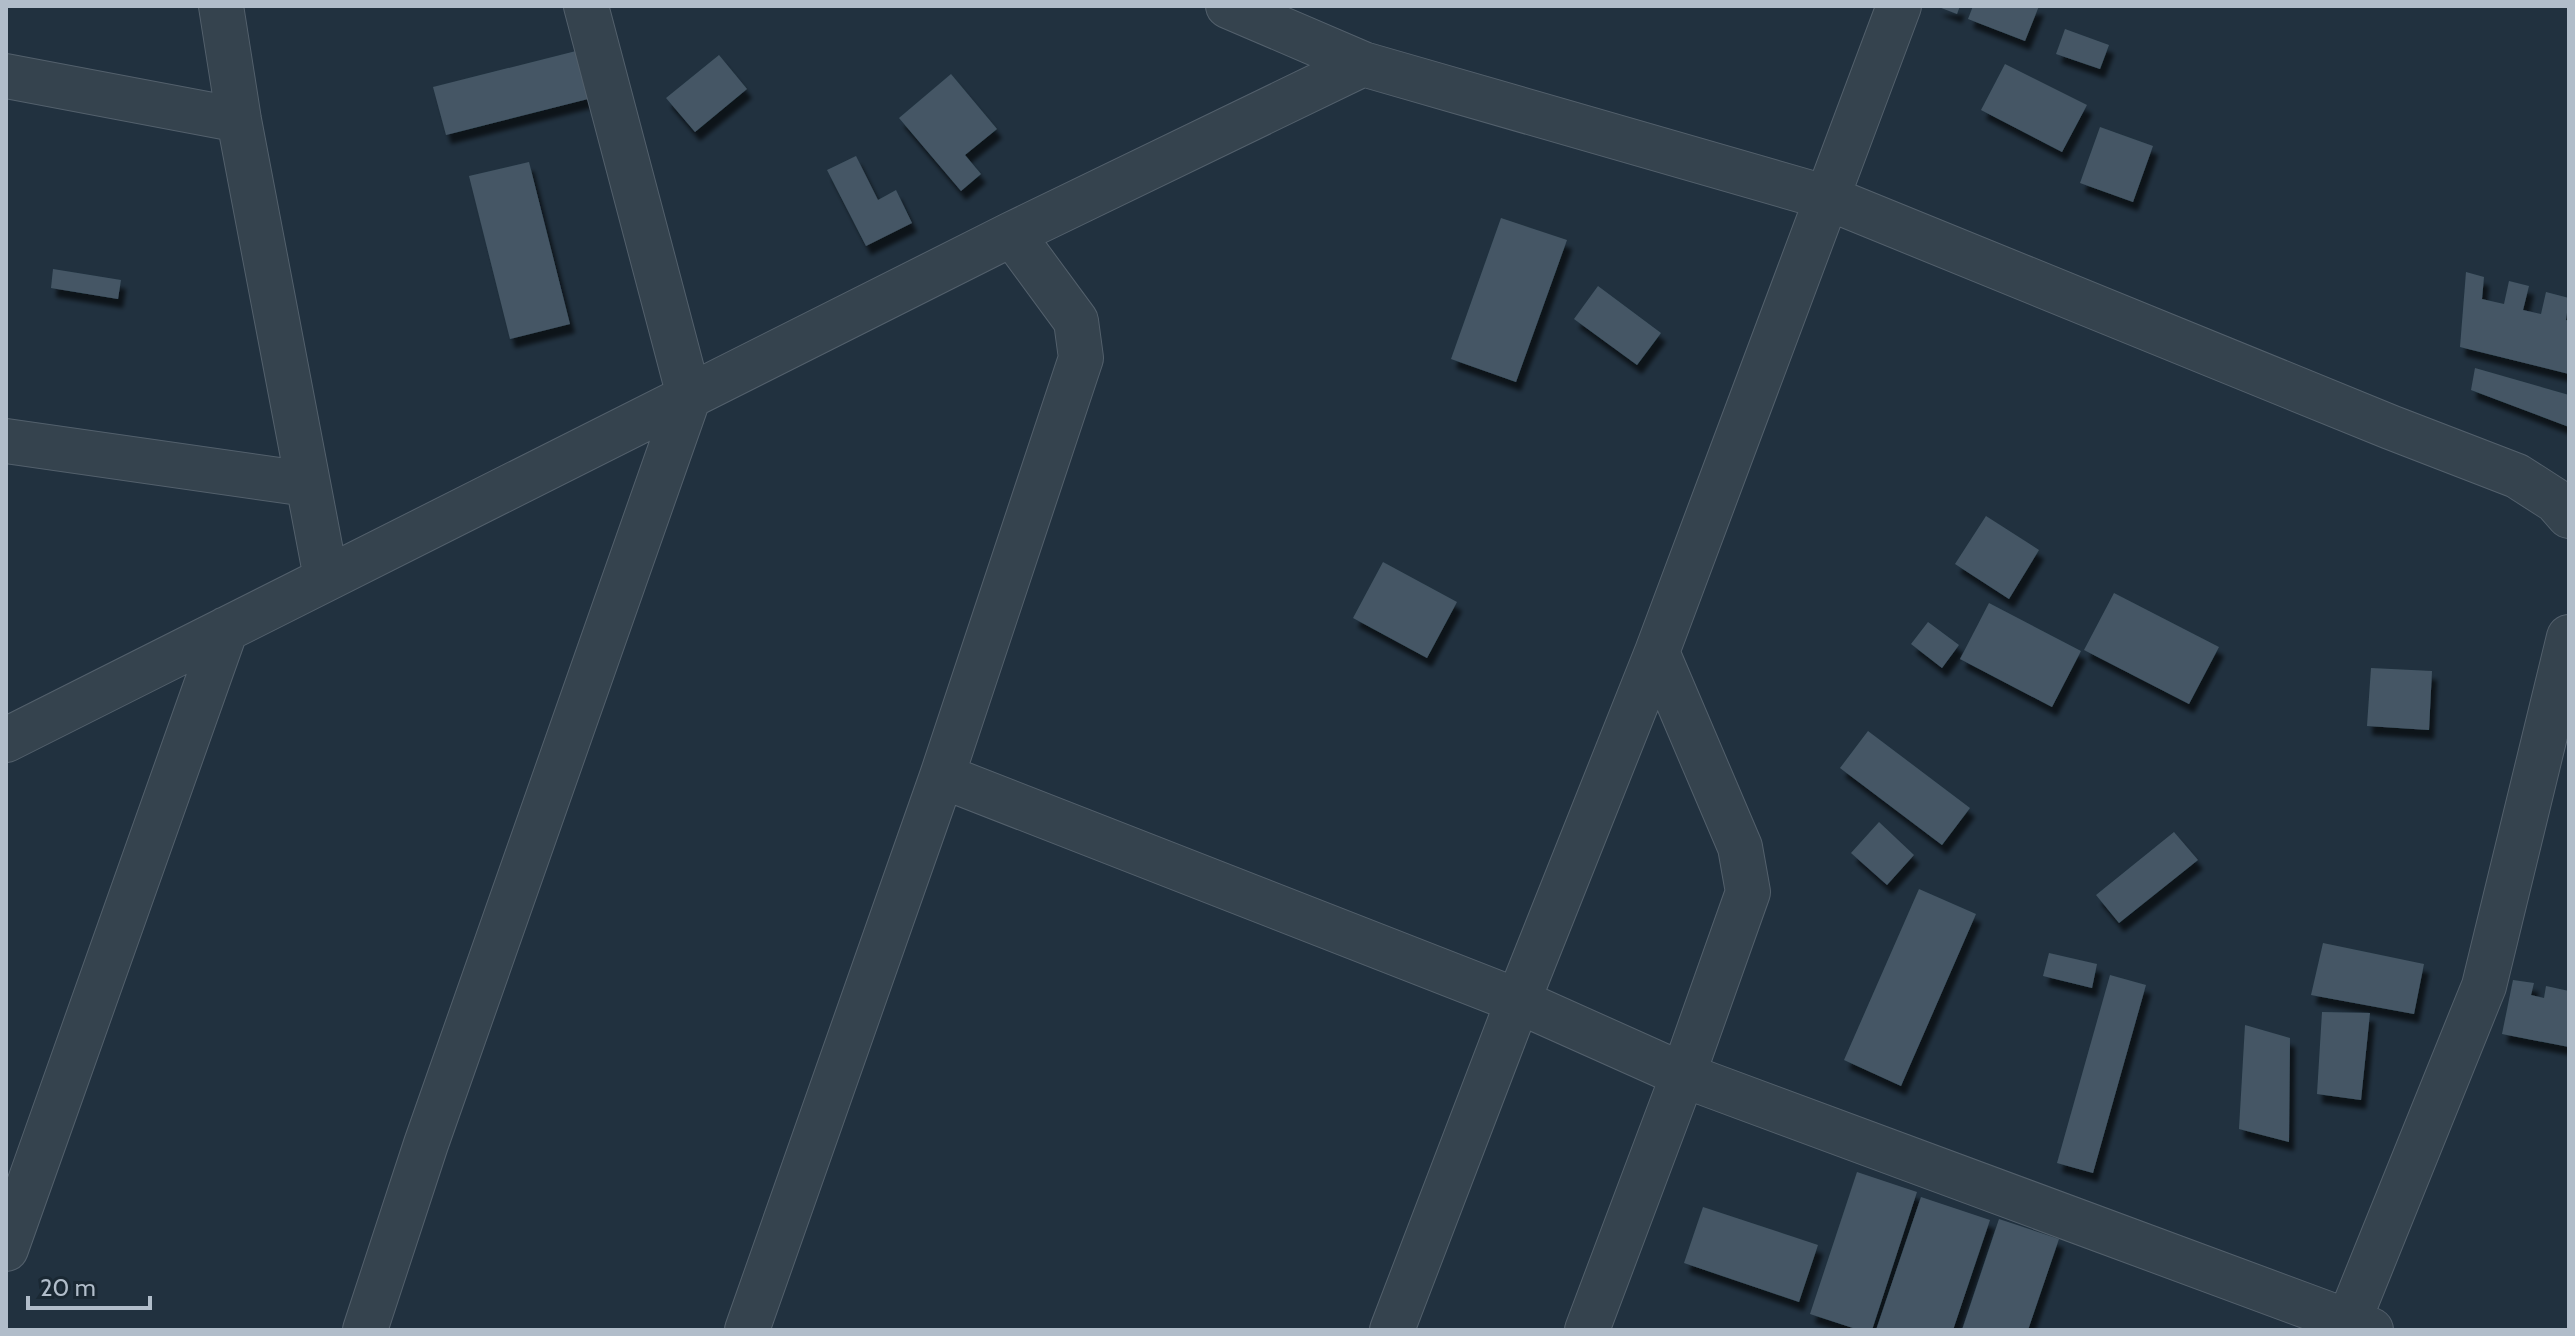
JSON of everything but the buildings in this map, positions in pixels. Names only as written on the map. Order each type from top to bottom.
[{"type":"street","points":[[221,6],[239,120],[326,578]]},
{"type":"street","points":[[365,1330],[431,1129],[689,396],[586,6]]},
{"type":"street","points":[[1228,6],[1363,64],[1828,198],[2517,476],[2556,501],[2569,516]]},
{"type":"street","points":[[1392,1330],[1518,1001],[1657,652],[1899,6]]},
{"type":"street","points":[[6,740],[1012,234],[1363,64]]},
{"type":"street","points":[[6,76],[239,120]]},
{"type":"street","points":[[747,1330],[942,776],[1081,358],[1076,321],[1012,234]]},
{"type":"street","points":[[6,441],[307,484]]},
{"type":"street","points":[[6,1249],[226,629]]},
{"type":"street","points":[[942,776],[1518,1001],[1683,1075],[2355,1327],[2484,986],[2569,637]]},
{"type":"street","points":[[1587,1330],[1748,892],[1740,847],[1657,652]]}]
